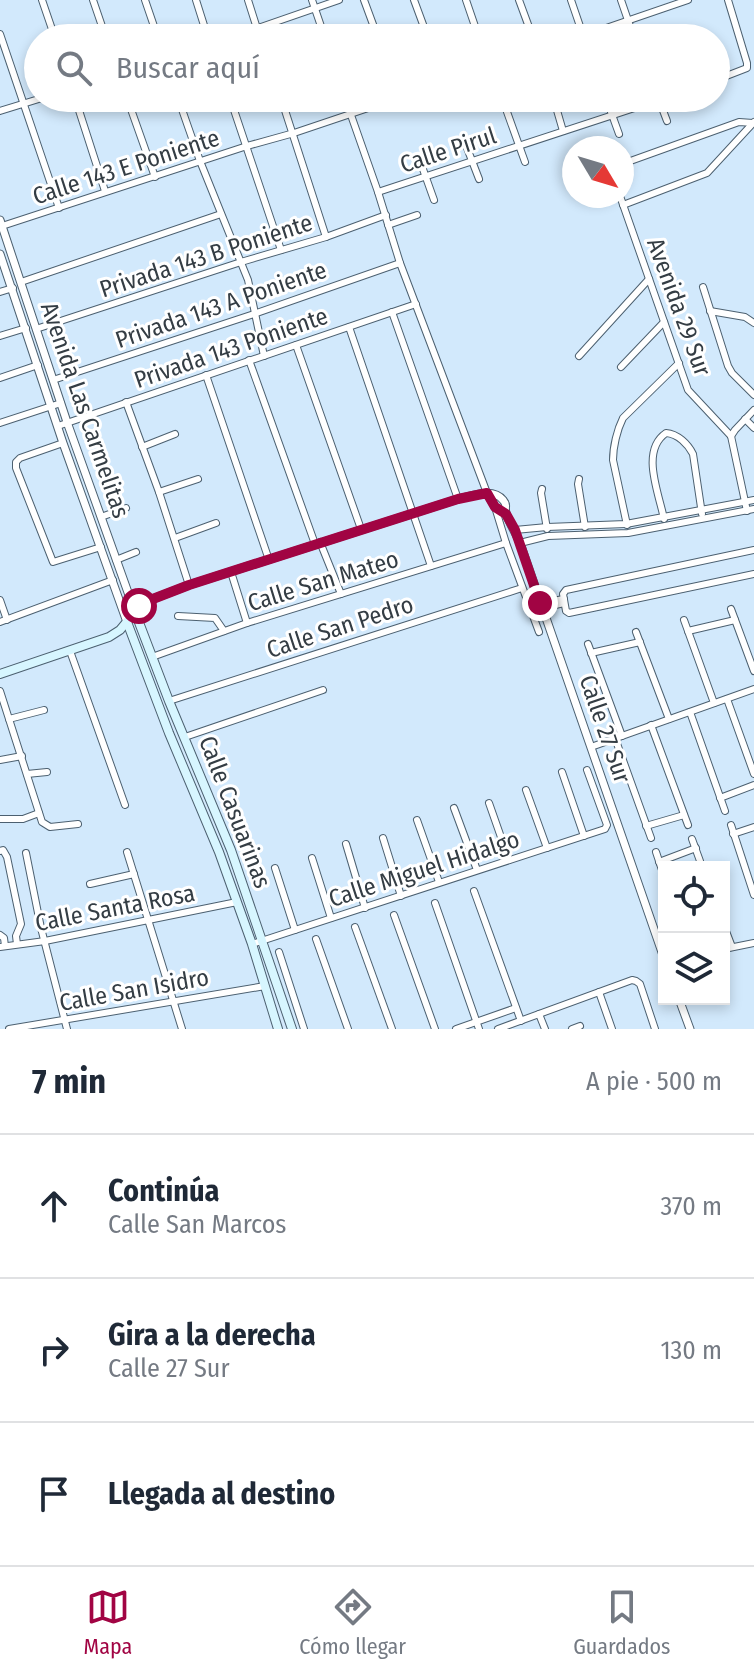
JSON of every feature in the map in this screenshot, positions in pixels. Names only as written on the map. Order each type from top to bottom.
[{"type":"main road","points":[[0,674],[109,637],[135,612]]},
{"type":"main road","name":"Calle Casuarinas","points":[[135,612],[231,850],[278,1029]]},
{"type":"main road","name":"Calle Casuarinas","points":[[127,622],[237,902],[257,942],[292,1029]]},
{"type":"street","points":[[42,0],[50,24]]},
{"type":"street","points":[[93,0],[101,24]]},
{"type":"street","points":[[145,0],[153,24]]},
{"type":"street","points":[[196,0],[204,24]]},
{"type":"street","points":[[248,0],[256,24]]},
{"type":"street","points":[[266,24],[314,4],[339,0]]},
{"type":"street","points":[[364,0],[373,24]]},
{"type":"street","points":[[414,0],[423,24]]},
{"type":"street","points":[[466,0],[474,24]]},
{"type":"street","points":[[519,0],[528,24]]},
{"type":"street","points":[[571,0],[577,24]]},
{"type":"street","points":[[621,0],[629,22]]},
{"type":"street","points":[[623,24],[674,2],[688,0]]},
{"type":"street","points":[[728,0],[747,63],[747,68],[730,75]]},
{"type":"street","points":[[314,4],[320,24]]},
{"type":"street","points":[[0,34],[24,104],[0,111]]},
{"type":"street","points":[[27,112],[59,208]]},
{"type":"street","points":[[80,112],[105,191]]},
{"type":"street","points":[[132,112],[155,177]]},
{"type":"street","points":[[183,112],[251,292],[264,356]]},
{"type":"street","points":[[235,112],[281,250]]},
{"type":"street","points":[[286,112],[326,237]]},
{"type":"street","name":"Calle 143 E Poniente","points":[[1,223],[59,208],[353,112]]},
{"type":"street","points":[[507,112],[525,162]]},
{"type":"street","points":[[557,112],[563,131]]},
{"type":"street","points":[[611,112],[619,134]]},
{"type":"street","name":"Calle Pirul","points":[[378,192],[621,112]]},
{"type":"street","points":[[665,112],[667,121]]},
{"type":"street","name":"Calle 27 Sur","points":[[350,113],[400,263],[487,493],[495,507],[506,514]]},
{"type":"street","points":[[634,160],[739,122],[753,122]]},
{"type":"street","points":[[634,201],[707,173],[753,122]]},
{"type":"street","points":[[464,140],[479,179]]},
{"type":"street","points":[[419,158],[434,200]]},
{"type":"street","name":"Avenida 29 Sur","points":[[624,208],[692,396],[731,436]]},
{"type":"street","points":[[21,282],[221,214]]},
{"type":"street","name":"Privada 143 B Poniente","points":[[36,329],[386,215]]},
{"type":"street","points":[[388,225],[417,215]]},
{"type":"street","name":"Avenida Las Carmelitas","points":[[1,223],[67,422],[135,612]]},
{"type":"street","name":"Avenida Las Carmelitas","points":[[0,254],[127,622]]},
{"type":"street","name":"Privada 143 A Poniente","points":[[53,380],[400,263]]},
{"type":"street","points":[[579,356],[649,279]]},
{"type":"street","points":[[703,287],[728,366],[754,395]]},
{"type":"street","points":[[0,292],[13,288]]},
{"type":"street","name":"Privada 143 Poniente","points":[[58,426],[416,304]]},
{"type":"street","points":[[710,311],[745,317],[754,323]]},
{"type":"street","points":[[392,312],[458,499]]},
{"type":"street","points":[[621,367],[664,322]]},
{"type":"street","points":[[349,327],[431,566]]},
{"type":"street","points":[[0,336],[26,328]]},
{"type":"street","points":[[296,345],[361,529]]},
{"type":"street","points":[[249,360],[318,543],[341,594]]},
{"type":"street","points":[[628,533],[613,460],[619,425],[679,363]]},
{"type":"street","points":[[0,378],[38,365]]},
{"type":"street","points":[[206,375],[269,560]]},
{"type":"street","points":[[126,402],[189,585]]},
{"type":"street","points":[[0,423],[61,403]]},
{"type":"street","points":[[520,543],[548,536],[628,533],[750,510],[745,502],[731,436],[754,410]]},
{"type":"street","points":[[745,419],[754,428]]},
{"type":"street","points":[[666,526],[652,461],[655,444],[666,433],[676,435],[693,454],[702,519]]},
{"type":"street","points":[[142,447],[175,434]]},
{"type":"street","points":[[63,443],[20,458],[16,468],[53,562],[101,547]]},
{"type":"street","points":[[159,492],[198,479]]},
{"type":"street","points":[[579,479],[587,535]]},
{"type":"street","points":[[542,489],[548,536]]},
{"type":"street","points":[[135,612],[145,602],[189,585],[412,513],[487,493]]},
{"type":"street","name":"Calle 27 Sur","points":[[487,493],[495,494],[505,504],[506,514],[520,543],[658,941]]},
{"type":"street","points":[[515,530],[626,524],[754,500]]},
{"type":"street","points":[[495,507],[539,632]]},
{"type":"street","points":[[101,517],[126,508]]},
{"type":"street","points":[[175,538],[216,523]]},
{"type":"street","name":"Calle San Mateo","points":[[152,657],[247,623],[506,543]]},
{"type":"street","points":[[754,550],[566,590],[563,594],[569,613],[754,574]]},
{"type":"street","points":[[116,560],[136,552]]},
{"type":"street","points":[[231,572],[247,623]]},
{"type":"street","points":[[0,600],[4,621],[113,580]]},
{"type":"street","name":"Calle San Pedro","points":[[169,701],[522,588]]},
{"type":"street","points":[[541,606],[564,601]]},
{"type":"street","points":[[731,609],[754,671]]},
{"type":"street","points":[[178,616],[215,618],[224,631]]},
{"type":"street","points":[[684,620],[714,703]]},
{"type":"street","points":[[688,631],[735,620]]},
{"type":"street","points":[[636,632],[669,719]]},
{"type":"street","points":[[591,653],[640,642]]},
{"type":"street","points":[[588,644],[651,838]]},
{"type":"street","points":[[70,651],[125,805]]},
{"type":"street","points":[[591,747],[754,689]]},
{"type":"street","points":[[185,737],[323,690]]},
{"type":"street","points":[[0,691],[42,822],[46,826],[78,824]]},
{"type":"street","points":[[727,699],[754,774]]},
{"type":"street","points":[[9,719],[44,710]]},
{"type":"street","points":[[690,712],[725,811]]},
{"type":"street","points":[[651,725],[688,825]]},
{"type":"street","points":[[0,760],[22,756]]},
{"type":"street","name":"Calle Miguel Hidalgo","points":[[257,942],[606,827],[587,770]]},
{"type":"street","points":[[27,774],[47,772]]},
{"type":"street","points":[[562,772],[584,836]]},
{"type":"street","points":[[720,798],[754,785]]},
{"type":"street","points":[[526,790],[547,848]]},
{"type":"street","points":[[489,803],[509,860]]},
{"type":"street","points":[[454,808],[477,870]]},
{"type":"street","points":[[0,819],[23,819],[39,813]]},
{"type":"street","points":[[646,826],[684,815]]},
{"type":"street","points":[[417,820],[439,882]]},
{"type":"street","points":[[731,825],[754,895]]},
{"type":"street","points":[[733,834],[754,827]]},
{"type":"street","points":[[383,838],[401,896]]},
{"type":"street","points":[[692,839],[700,861]]},
{"type":"street","points":[[346,844],[365,908]]},
{"type":"street","points":[[662,861],[696,848]]},
{"type":"street","points":[[0,851],[3,850],[7,857],[21,924],[16,936],[17,944]]},
{"type":"street","points":[[127,852],[182,1029]]},
{"type":"street","points":[[656,852],[659,861]]},
{"type":"street","points":[[26,853],[67,1029]]},
{"type":"street","points":[[312,858],[331,918]]},
{"type":"street","points":[[275,868],[295,930]]},
{"type":"street","points":[[90,884],[134,874]]},
{"type":"street","points":[[474,891],[521,1021]]},
{"type":"street","name":"Calle Santa Rosa","points":[[3,946],[45,941],[237,902]]},
{"type":"street","points":[[435,903],[478,1025]]},
{"type":"street","points":[[394,915],[435,1029]]},
{"type":"street","points":[[355,927],[392,1029]]},
{"type":"street","points":[[0,935],[4,938],[3,946]]},
{"type":"street","points":[[316,939],[348,1029]]},
{"type":"street","points":[[730,948],[754,943]]},
{"type":"street","points":[[279,952],[304,1029]]},
{"type":"street","points":[[498,1029],[632,980],[640,984],[655,1029]]},
{"type":"street","name":"Calle San Isidro","points":[[9,1029],[265,986]]},
{"type":"street","points":[[599,992],[612,1029]]},
{"type":"street","points":[[681,1005],[690,1029]]},
{"type":"street","points":[[456,1029],[478,1025],[516,1008]]},
{"type":"street","points":[[539,1014],[545,1029]]},
{"type":"street","points":[[572,1029],[580,1026]]},
{"type":"route","points":[[139,606],[189,585],[315,544],[458,499],[487,493],[495,507],[506,514],[515,530],[540,603]]}]
